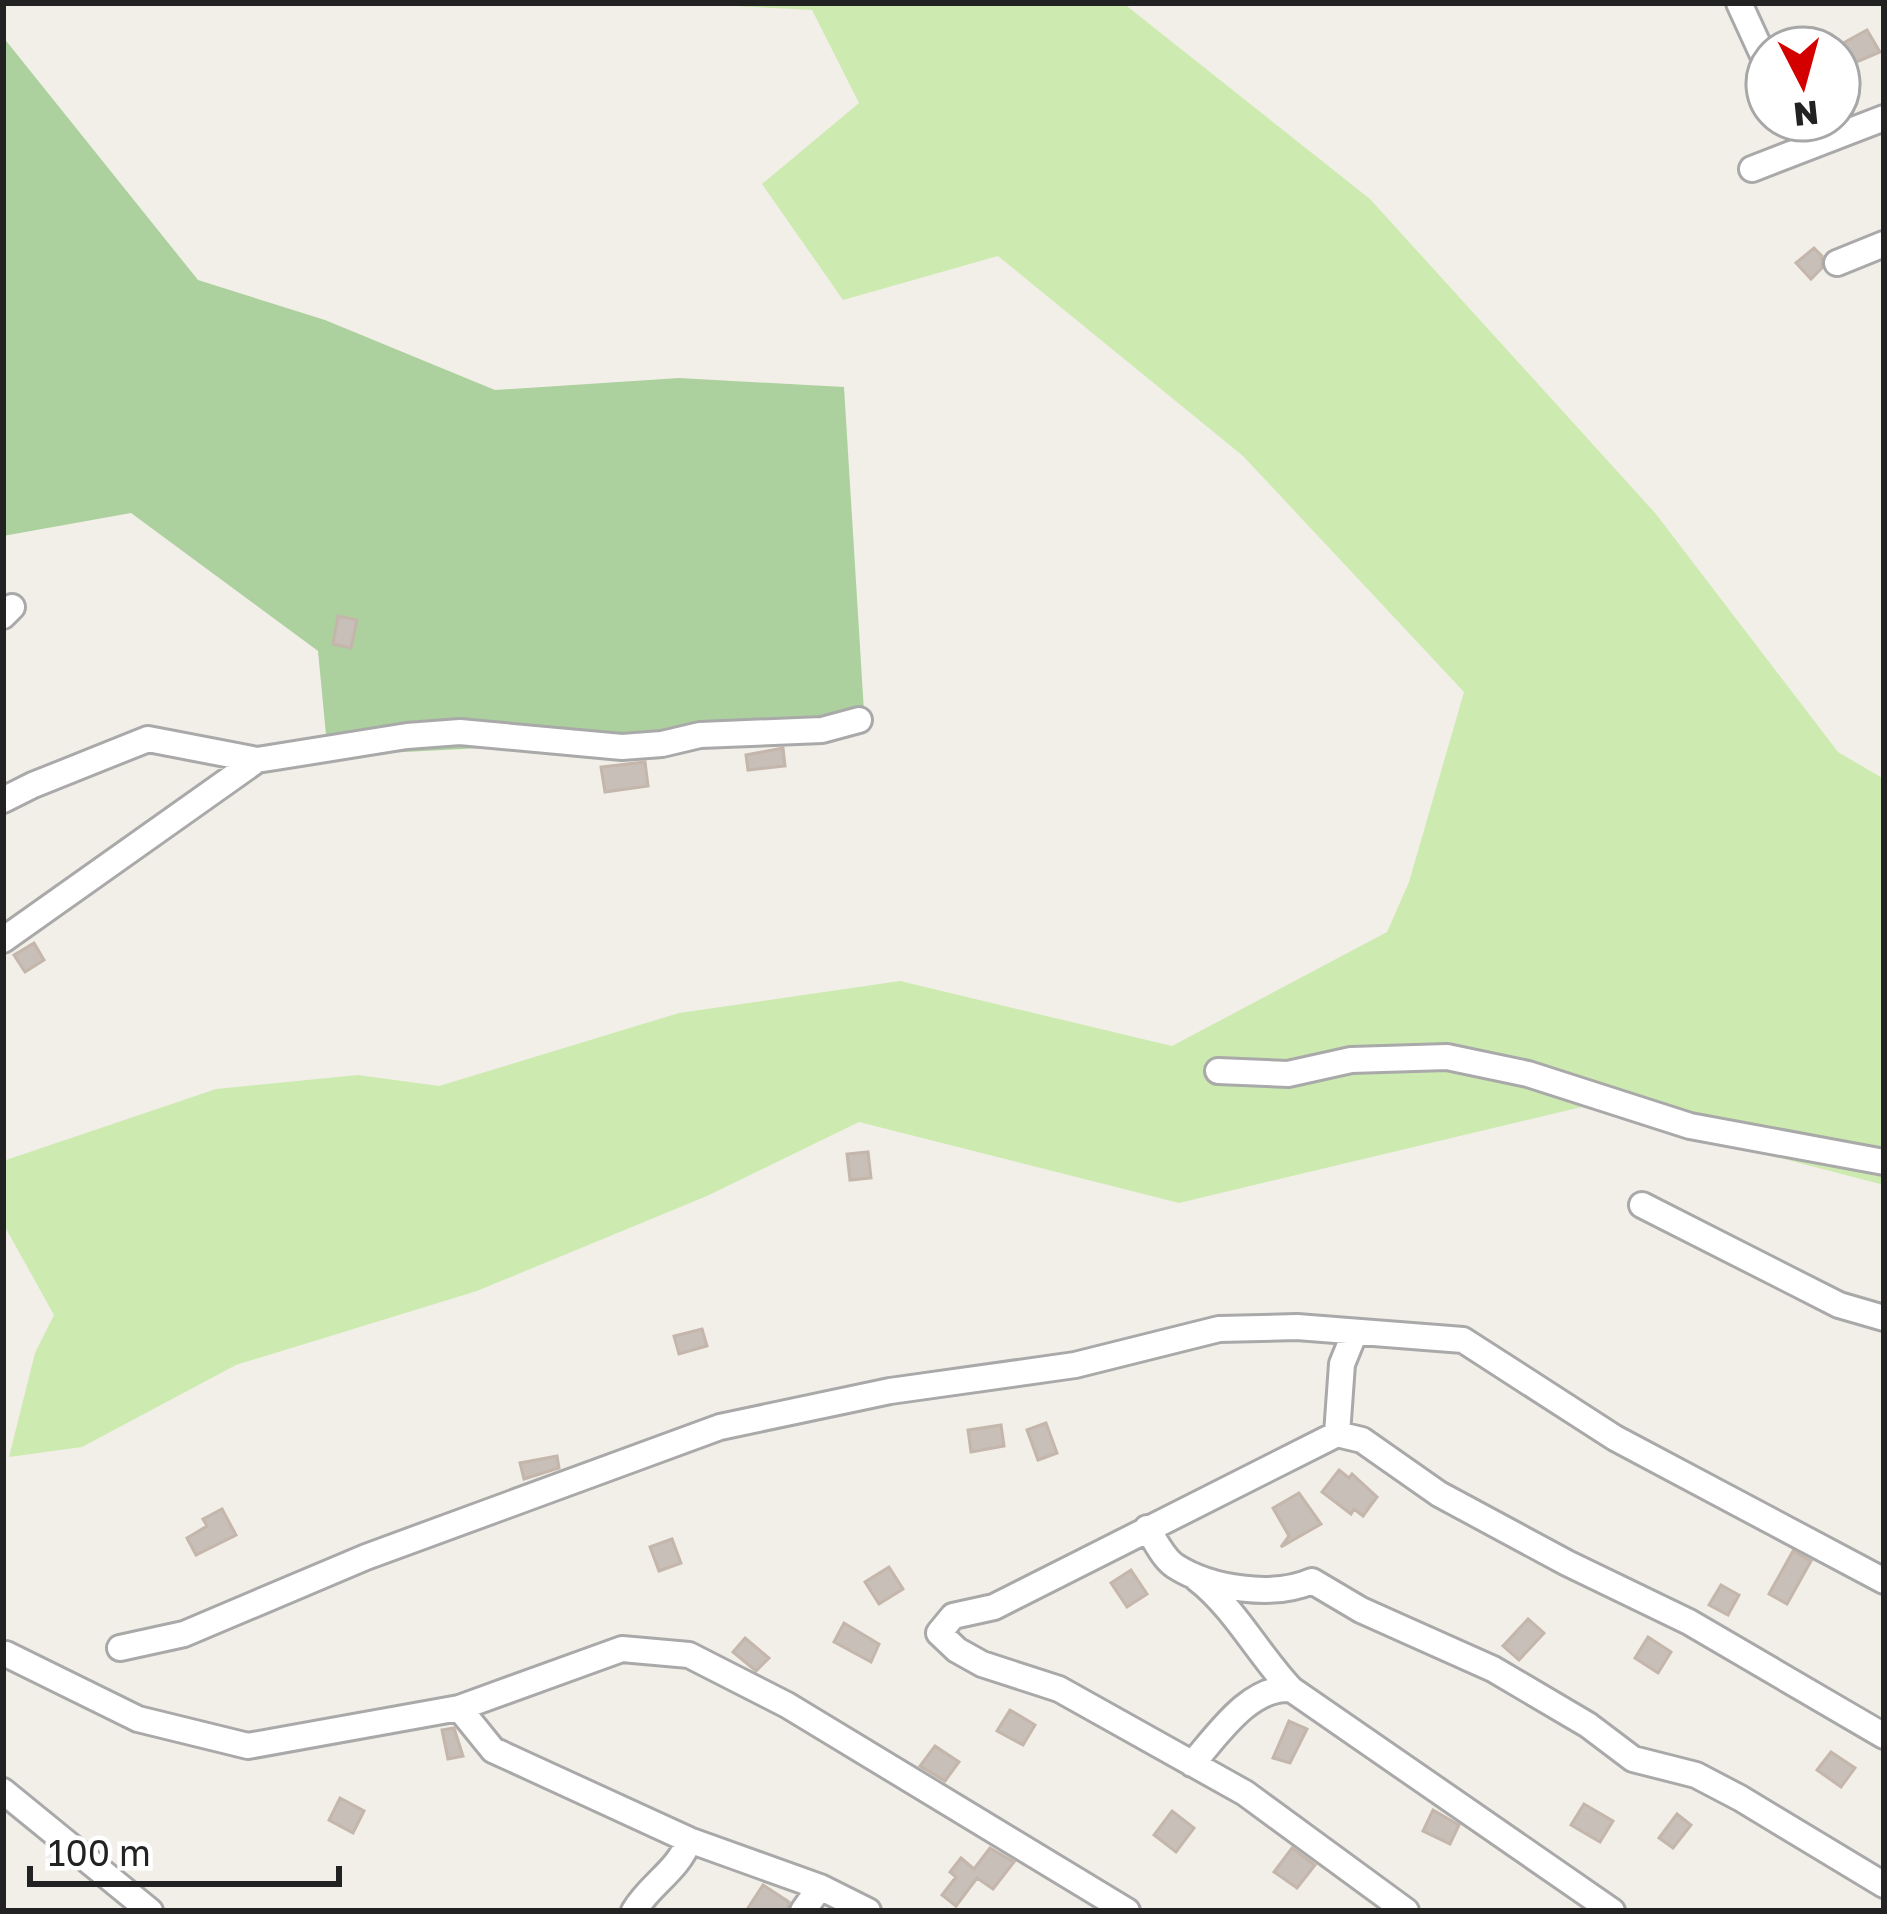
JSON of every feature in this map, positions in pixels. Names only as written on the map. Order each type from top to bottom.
[{"type":"street","points":[[1752,169],[1884,118]]},
{"type":"street","points":[[1804,144],[1806,148]]},
{"type":"street","points":[[1837,263],[1884,244]]},
{"type":"street","points":[[3,800],[148,739],[257,760],[460,732],[622,747],[700,735],[822,730],[859,720]]},
{"type":"street","points":[[3,940],[257,760]]},
{"type":"street","points":[[1218,1071],[1288,1074],[1351,1060],[1447,1057],[1528,1074],[1690,1126],[1884,1162]]},
{"type":"street","points":[[1642,1205],[1839,1305],[1884,1318]]},
{"type":"street","points":[[120,1648],[184,1634],[366,1557],[720,1427],[890,1391],[1076,1364],[1219,1329],[1297,1327],[1463,1340],[1616,1438],[1884,1581]]},
{"type":"street","points":[[1337,1434],[1342,1364],[1355,1332]]},
{"type":"street","points":[[1406,1911],[1244,1792],[1059,1689],[982,1664],[939,1633],[953,1616],[994,1607],[1337,1434],[1362,1440],[1439,1494],[1689,1622],[1884,1736]]},
{"type":"street","points":[[1147,1528],[1171,1564],[1189,1572],[1246,1589],[1274,1591],[1312,1581],[1360,1610],[1493,1669],[1588,1725],[1633,1759],[1696,1775],[1740,1798],[1884,1885]]},
{"type":"street","points":[[1189,1572],[1238,1619],[1262,1658],[1291,1689],[1612,1911]]},
{"type":"street","points":[[6,1654],[138,1719],[248,1746],[459,1708],[622,1649],[689,1655],[787,1706],[1127,1911]]},
{"type":"street","points":[[1192,1764],[1247,1706],[1279,1688],[1291,1689]]},
{"type":"street","points":[[459,1708],[493,1750],[689,1840],[820,1887],[868,1911]]},
{"type":"street","points":[[3,1791],[150,1911]]},
{"type":"street","points":[[634,1911],[647,1889],[683,1856],[689,1840]]},
{"type":"street","points":[[803,1911],[820,1887]]},
{"type":"green space","points":[[674,3],[1123,3],[1370,199],[1656,514],[1838,752],[1884,779],[1884,1185],[1582,1107],[1179,1203],[859,1122],[707,1196],[477,1291],[236,1365],[82,1447],[9,1457],[35,1353],[54,1315],[5,1227],[3,1161],[216,1089],[358,1075],[439,1086],[679,1013],[900,981],[1172,1046],[1387,932],[1409,882],[1464,692],[1243,456],[998,256],[843,300],[762,184],[859,103],[812,10]]},
{"type":"green space","points":[[3,37],[198,280],[325,320],[495,390],[679,378],[844,387],[865,728],[328,756],[318,651],[131,513],[3,536]]},
{"type":"building","points":[[1867,30],[1880,52],[1863,59],[1863,32]]},
{"type":"building","points":[[1814,248],[1822,256],[1822,268],[1811,279],[1796,263]]},
{"type":"building","points":[[338,616],[357,620],[351,648],[333,644]]},
{"type":"building","points":[[783,748],[785,766],[748,770],[746,755]]},
{"type":"building","points":[[645,762],[648,786],[605,792],[601,767]]},
{"type":"building","points":[[34,943],[44,960],[25,972],[14,955]]},
{"type":"building","points":[[868,1152],[871,1178],[850,1180],[847,1154]]},
{"type":"building","points":[[702,1329],[707,1346],[679,1354],[674,1336]]},
{"type":"building","points":[[1046,1423],[1057,1453],[1038,1460],[1027,1430]]},
{"type":"building","points":[[1001,1425],[1004,1446],[971,1452],[968,1430]]},
{"type":"building","points":[[557,1456],[559,1468],[524,1479],[520,1463]]},
{"type":"building","points":[[1339,1470],[1349,1478],[1352,1474],[1377,1497],[1363,1516],[1354,1509],[1351,1514],[1322,1492]]},
{"type":"building","points":[[1299,1493],[1321,1524],[1281,1547],[1289,1536],[1273,1508]]},
{"type":"building","points":[[222,1509],[236,1535],[196,1555],[187,1538],[207,1526],[203,1519]]},
{"type":"building","points":[[672,1539],[681,1563],[659,1571],[650,1547]]},
{"type":"building","points":[[1793,1551],[1811,1561],[1787,1604],[1769,1594]]},
{"type":"building","points":[[889,1567],[903,1589],[879,1604],[865,1582]]},
{"type":"building","points":[[1131,1570],[1147,1594],[1127,1607],[1111,1583]]},
{"type":"building","points":[[1721,1585],[1739,1595],[1728,1615],[1709,1605]]},
{"type":"building","points":[[1528,1619],[1544,1633],[1519,1660],[1503,1646]]},
{"type":"building","points":[[844,1623],[879,1644],[871,1662],[834,1642]]},
{"type":"building","points":[[1648,1637],[1671,1652],[1658,1673],[1635,1658]]},
{"type":"building","points":[[745,1638],[769,1658],[756,1671],[733,1652]]},
{"type":"building","points":[[1010,1710],[1035,1725],[1023,1745],[997,1731]]},
{"type":"building","points":[[1289,1721],[1307,1729],[1290,1763],[1273,1758]]},
{"type":"building","points":[[454,1728],[463,1756],[448,1759],[442,1730]]},
{"type":"building","points":[[935,1746],[959,1762],[945,1781],[920,1766]]},
{"type":"building","points":[[1831,1752],[1855,1768],[1841,1787],[1817,1770]]},
{"type":"building","points":[[340,1798],[364,1811],[353,1833],[329,1820]]},
{"type":"building","points":[[1584,1804],[1613,1821],[1600,1842],[1571,1825]]},
{"type":"building","points":[[1433,1810],[1459,1825],[1450,1844],[1423,1831]]},
{"type":"building","points":[[1172,1811],[1194,1828],[1176,1852],[1154,1835]]},
{"type":"building","points":[[1677,1814],[1691,1825],[1673,1848],[1659,1838]]},
{"type":"building","points":[[990,1848],[1014,1862],[993,1889],[977,1878],[956,1906],[942,1895],[956,1877],[950,1872],[961,1858],[974,1869]]},
{"type":"building","points":[[1292,1848],[1315,1865],[1297,1888],[1274,1872]]},
{"type":"building","points":[[763,1885],[789,1902],[787,1911],[746,1911]]}]
